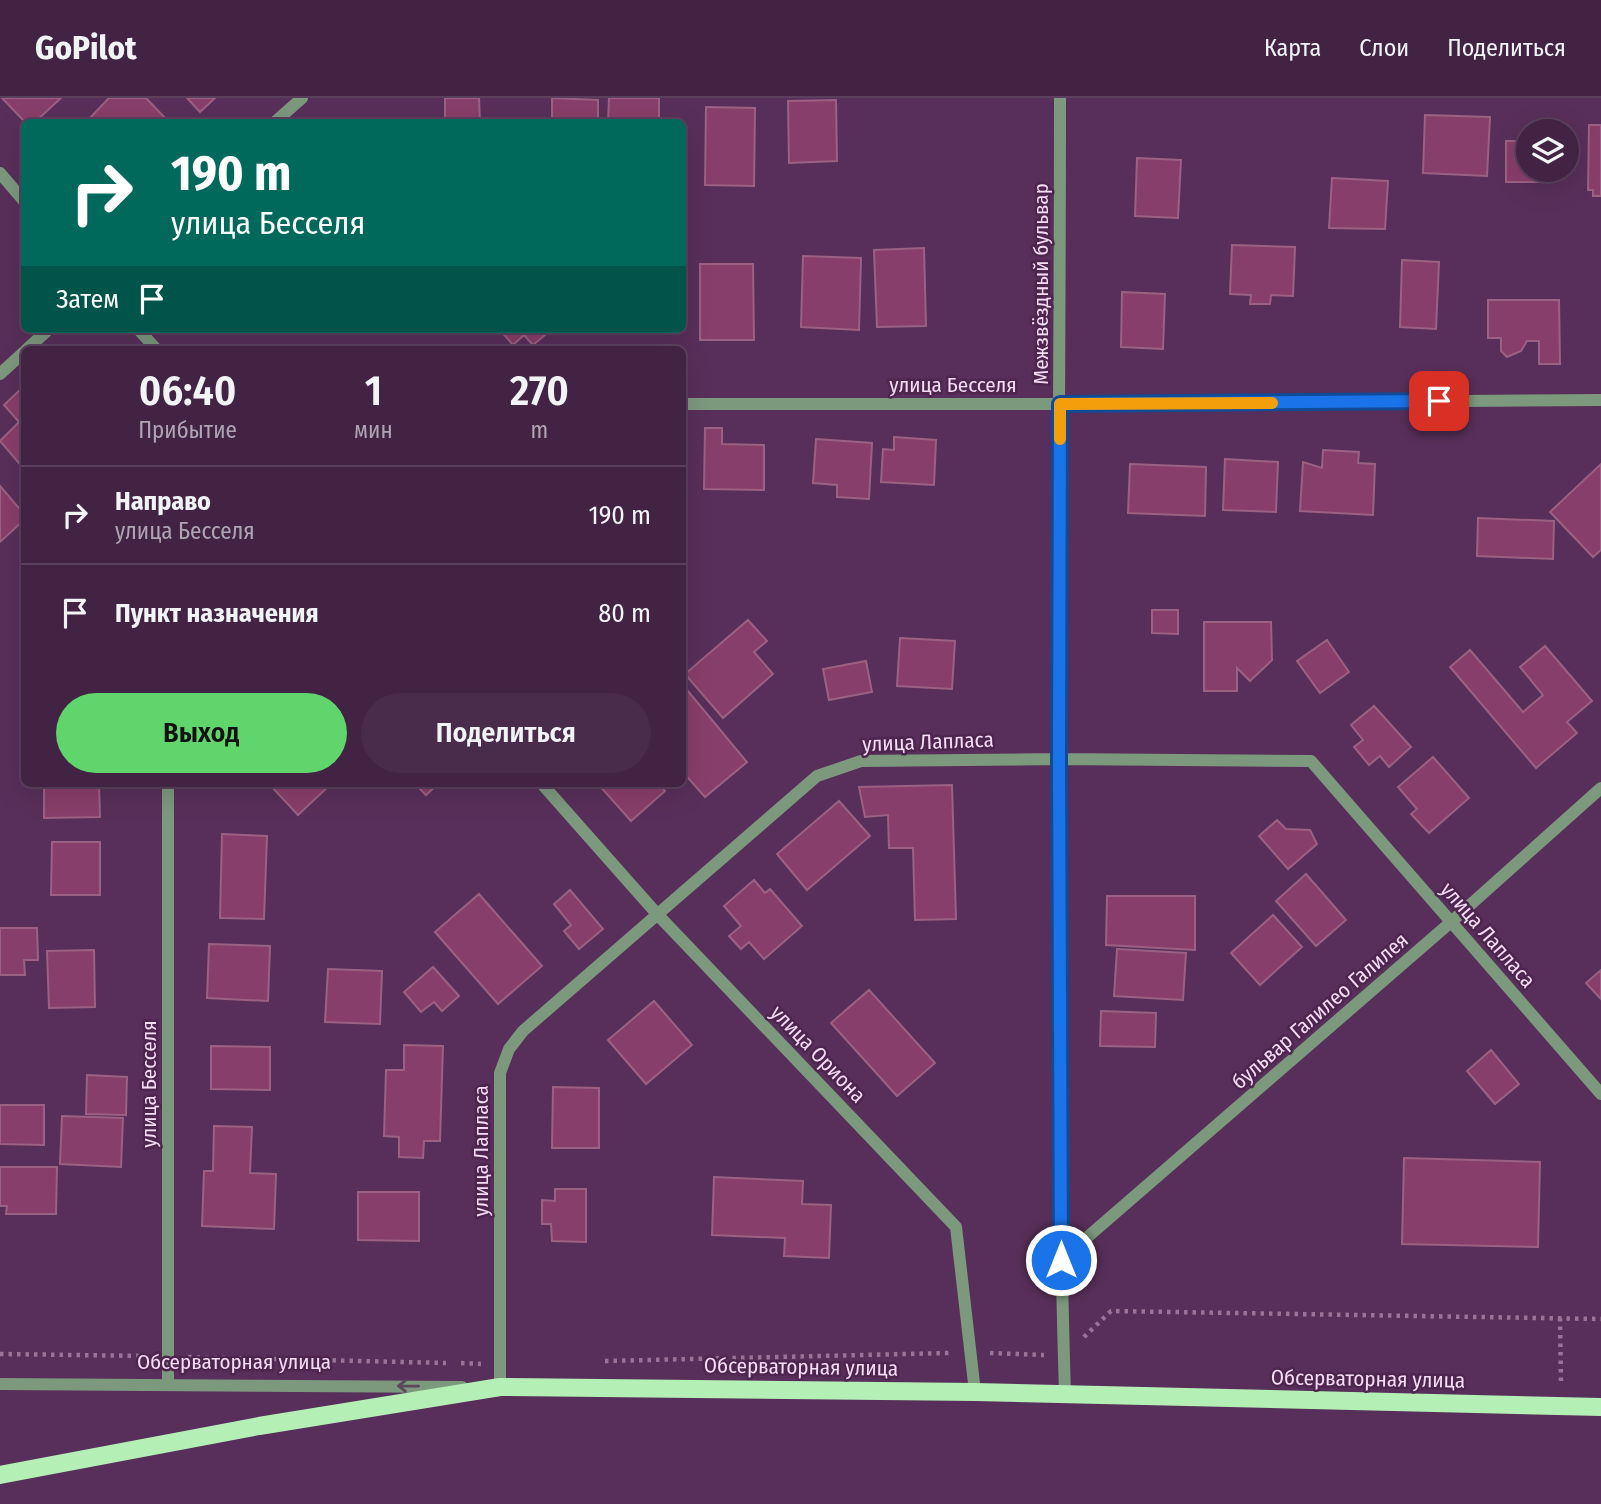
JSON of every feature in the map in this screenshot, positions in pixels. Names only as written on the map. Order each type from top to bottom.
[{"type":"main road","name":"Обсерваторная улица","points":[[500,1387],[975,1391],[1601,1407]]},
{"type":"main road","points":[[0,1475],[259,1426],[500,1387]]},
{"type":"street","points":[[278,119],[302,98]]},
{"type":"street","name":"Межзвёздный бульвар","points":[[1060,98],[1059,759],[1061,1260],[1065,1394]]},
{"type":"street","points":[[0,173],[21,198]]},
{"type":"street","points":[[31,346],[45,333]]},
{"type":"street","points":[[142,333],[153,346]]},
{"type":"street","points":[[0,374],[21,355]]},
{"type":"street","name":"улица Бесселя","points":[[686,404],[1601,400]]},
{"type":"street","name":"улица Лапласа","points":[[500,1387],[500,1073],[509,1049],[523,1031],[817,776],[861,761],[1311,761],[1601,1094]]},
{"type":"street","name":"улица Бесселя","points":[[168,787],[168,1384]]},
{"type":"street","name":"улица Ориона","points":[[545,787],[657,914],[956,1227],[975,1391]]},
{"type":"street","name":"бульвар Галилео Галилея","points":[[1061,1260],[1451,922],[1601,788]]},
{"type":"street","name":"Обсерваторная улица","points":[[0,1384],[500,1387]]},
{"type":"path","points":[[597,1362],[971,1352],[1064,1355],[1111,1311],[1601,1319]]},
{"type":"path","points":[[1560,1318],[1562,1407]]},
{"type":"path","points":[[0,1354],[500,1364]]},
{"type":"building","points":[[2,98],[61,98],[38,119],[22,119]]},
{"type":"building","points":[[109,98],[146,98],[166,119],[89,119]]},
{"type":"building","points":[[187,98],[215,98],[200,112]]},
{"type":"building","points":[[445,98],[479,98],[480,119],[445,119]]},
{"type":"building","points":[[552,98],[598,100],[598,119],[552,119]]},
{"type":"building","points":[[609,98],[659,98],[659,119],[608,119]]},
{"type":"building","points":[[836,100],[837,161],[789,163],[788,101]]},
{"type":"building","points":[[706,107],[755,108],[754,186],[705,185]]},
{"type":"building","points":[[1425,115],[1490,117],[1487,176],[1423,173]]},
{"type":"building","points":[[1589,125],[1601,125],[1601,196],[1593,196],[1593,190],[1588,190]]},
{"type":"building","points":[[1506,141],[1516,141],[1516,182],[1506,182]]},
{"type":"building","points":[[1137,158],[1181,160],[1178,218],[1135,216]]},
{"type":"building","points":[[1332,178],[1388,181],[1385,229],[1329,228]]},
{"type":"building","points":[[1232,245],[1295,247],[1293,296],[1271,295],[1270,304],[1250,304],[1251,295],[1230,294]]},
{"type":"building","points":[[924,248],[926,326],[877,327],[874,250]]},
{"type":"building","points":[[803,256],[861,258],[859,330],[801,327]]},
{"type":"building","points":[[1402,260],[1439,262],[1436,329],[1400,327]]},
{"type":"building","points":[[700,264],[753,264],[754,340],[700,340]]},
{"type":"building","points":[[1122,292],[1165,294],[1163,349],[1121,347]]},
{"type":"building","points":[[1488,300],[1559,300],[1560,364],[1539,364],[1539,341],[1527,341],[1521,351],[1507,357],[1501,351],[1501,338],[1488,338]]},
{"type":"building","points":[[502,333],[547,333],[533,345],[524,335],[513,345]]},
{"type":"building","points":[[21,389],[21,466],[0,441],[19,422],[4,405]]},
{"type":"building","points":[[705,428],[722,428],[722,444],[764,445],[764,490],[704,489]]},
{"type":"building","points":[[894,437],[936,440],[934,485],[881,482],[883,449],[894,450]]},
{"type":"building","points":[[816,439],[872,443],[869,499],[837,497],[837,485],[813,483]]},
{"type":"building","points":[[1323,450],[1359,452],[1358,463],[1375,464],[1373,515],[1300,511],[1303,462],[1322,468]]},
{"type":"building","points":[[1225,459],[1278,462],[1276,512],[1223,510]]},
{"type":"building","points":[[1130,464],[1206,467],[1205,516],[1128,513]]},
{"type":"building","points":[[1601,464],[1601,550],[1593,557],[1550,512]]},
{"type":"building","points":[[0,486],[21,510],[21,523],[0,542]]},
{"type":"building","points":[[1478,518],[1554,521],[1553,559],[1477,556]]},
{"type":"building","points":[[1152,610],[1178,610],[1178,634],[1152,633]]},
{"type":"building","points":[[748,620],[767,641],[754,652],[773,674],[723,718],[686,673]]},
{"type":"building","points":[[1204,622],[1271,622],[1272,660],[1250,681],[1237,668],[1237,691],[1204,691]]},
{"type":"building","points":[[900,638],[955,641],[952,689],[897,686]]},
{"type":"building","points":[[1327,640],[1349,672],[1320,693],[1297,661]]},
{"type":"building","points":[[1545,646],[1592,701],[1567,722],[1577,733],[1536,768],[1450,667],[1470,650],[1523,712],[1543,695],[1520,667]]},
{"type":"building","points":[[866,661],[872,692],[829,700],[823,669]]},
{"type":"building","points":[[686,691],[747,762],[705,797],[686,776]]},
{"type":"building","points":[[1374,706],[1411,747],[1389,767],[1380,756],[1369,765],[1354,747],[1363,740],[1351,725]]},
{"type":"building","points":[[1433,757],[1469,798],[1429,833],[1411,814],[1417,809],[1398,787]]},
{"type":"building","points":[[952,785],[956,919],[915,920],[913,848],[889,848],[888,815],[865,817],[859,787]]},
{"type":"building","points":[[44,787],[99,787],[100,817],[44,818]]},
{"type":"building","points":[[272,787],[328,787],[298,815]]},
{"type":"building","points":[[418,787],[435,787],[426,795]]},
{"type":"building","points":[[601,787],[662,787],[665,791],[631,821]]},
{"type":"building","points":[[839,801],[870,836],[807,890],[777,854]]},
{"type":"building","points":[[1277,820],[1286,829],[1310,830],[1317,844],[1288,869],[1259,836]]},
{"type":"building","points":[[222,834],[267,836],[264,919],[220,918]]},
{"type":"building","points":[[52,842],[100,842],[100,895],[51,895]]},
{"type":"building","points":[[1306,874],[1346,920],[1316,946],[1276,901]]},
{"type":"building","points":[[754,880],[765,893],[770,889],[802,926],[764,959],[749,942],[741,949],[729,936],[741,926],[724,906]]},
{"type":"building","points":[[570,890],[603,929],[579,949],[564,931],[571,925],[554,904]]},
{"type":"building","points":[[479,894],[542,966],[498,1004],[435,932]]},
{"type":"building","points":[[1107,896],[1195,896],[1195,950],[1106,945]]},
{"type":"building","points":[[1273,915],[1302,947],[1260,985],[1231,953]]},
{"type":"building","points":[[0,928],[37,928],[38,960],[24,960],[25,975],[0,975]]},
{"type":"building","points":[[209,944],[270,946],[268,1001],[207,998]]},
{"type":"building","points":[[1117,949],[1186,953],[1183,1000],[1114,996]]},
{"type":"building","points":[[94,950],[95,1007],[49,1008],[47,951]]},
{"type":"building","points":[[433,967],[459,996],[442,1011],[434,1002],[421,1012],[404,992]]},
{"type":"building","points":[[328,969],[382,971],[380,1024],[325,1022]]},
{"type":"building","points":[[1601,970],[1601,999],[1586,983]]},
{"type":"building","points":[[869,990],[935,1063],[897,1096],[831,1023]]},
{"type":"building","points":[[654,1001],[692,1045],[646,1084],[608,1040]]},
{"type":"building","points":[[1101,1011],[1156,1013],[1155,1047],[1100,1046]]},
{"type":"building","points":[[404,1045],[443,1046],[440,1141],[424,1141],[423,1158],[399,1157],[399,1137],[384,1136],[386,1070],[404,1070]]},
{"type":"building","points":[[211,1046],[270,1047],[270,1090],[211,1089]]},
{"type":"building","points":[[1491,1050],[1519,1084],[1495,1104],[1467,1071]]},
{"type":"building","points":[[87,1075],[127,1077],[126,1115],[86,1114]]},
{"type":"building","points":[[553,1087],[599,1088],[599,1148],[552,1148]]},
{"type":"building","points":[[0,1105],[44,1105],[44,1145],[0,1144]]},
{"type":"building","points":[[62,1116],[123,1118],[121,1167],[60,1164]]},
{"type":"building","points":[[214,1126],[252,1127],[250,1173],[276,1174],[274,1229],[202,1226],[204,1171],[213,1171]]},
{"type":"building","points":[[1404,1158],[1540,1162],[1538,1247],[1402,1244]]},
{"type":"building","points":[[0,1167],[57,1167],[56,1214],[6,1214],[7,1206],[0,1206]]},
{"type":"building","points":[[714,1177],[803,1181],[802,1204],[831,1205],[829,1258],[784,1256],[785,1238],[712,1235]]},
{"type":"building","points":[[555,1189],[586,1189],[586,1242],[552,1241],[551,1224],[542,1224],[542,1200],[555,1201]]},
{"type":"building","points":[[358,1192],[419,1192],[419,1241],[358,1240]]},
{"type":"slow traffic","points":[[1060,439],[1060,404],[1272,403]]},
{"type":"route","points":[[1061,1260],[1060,404],[1439,401]]}]
